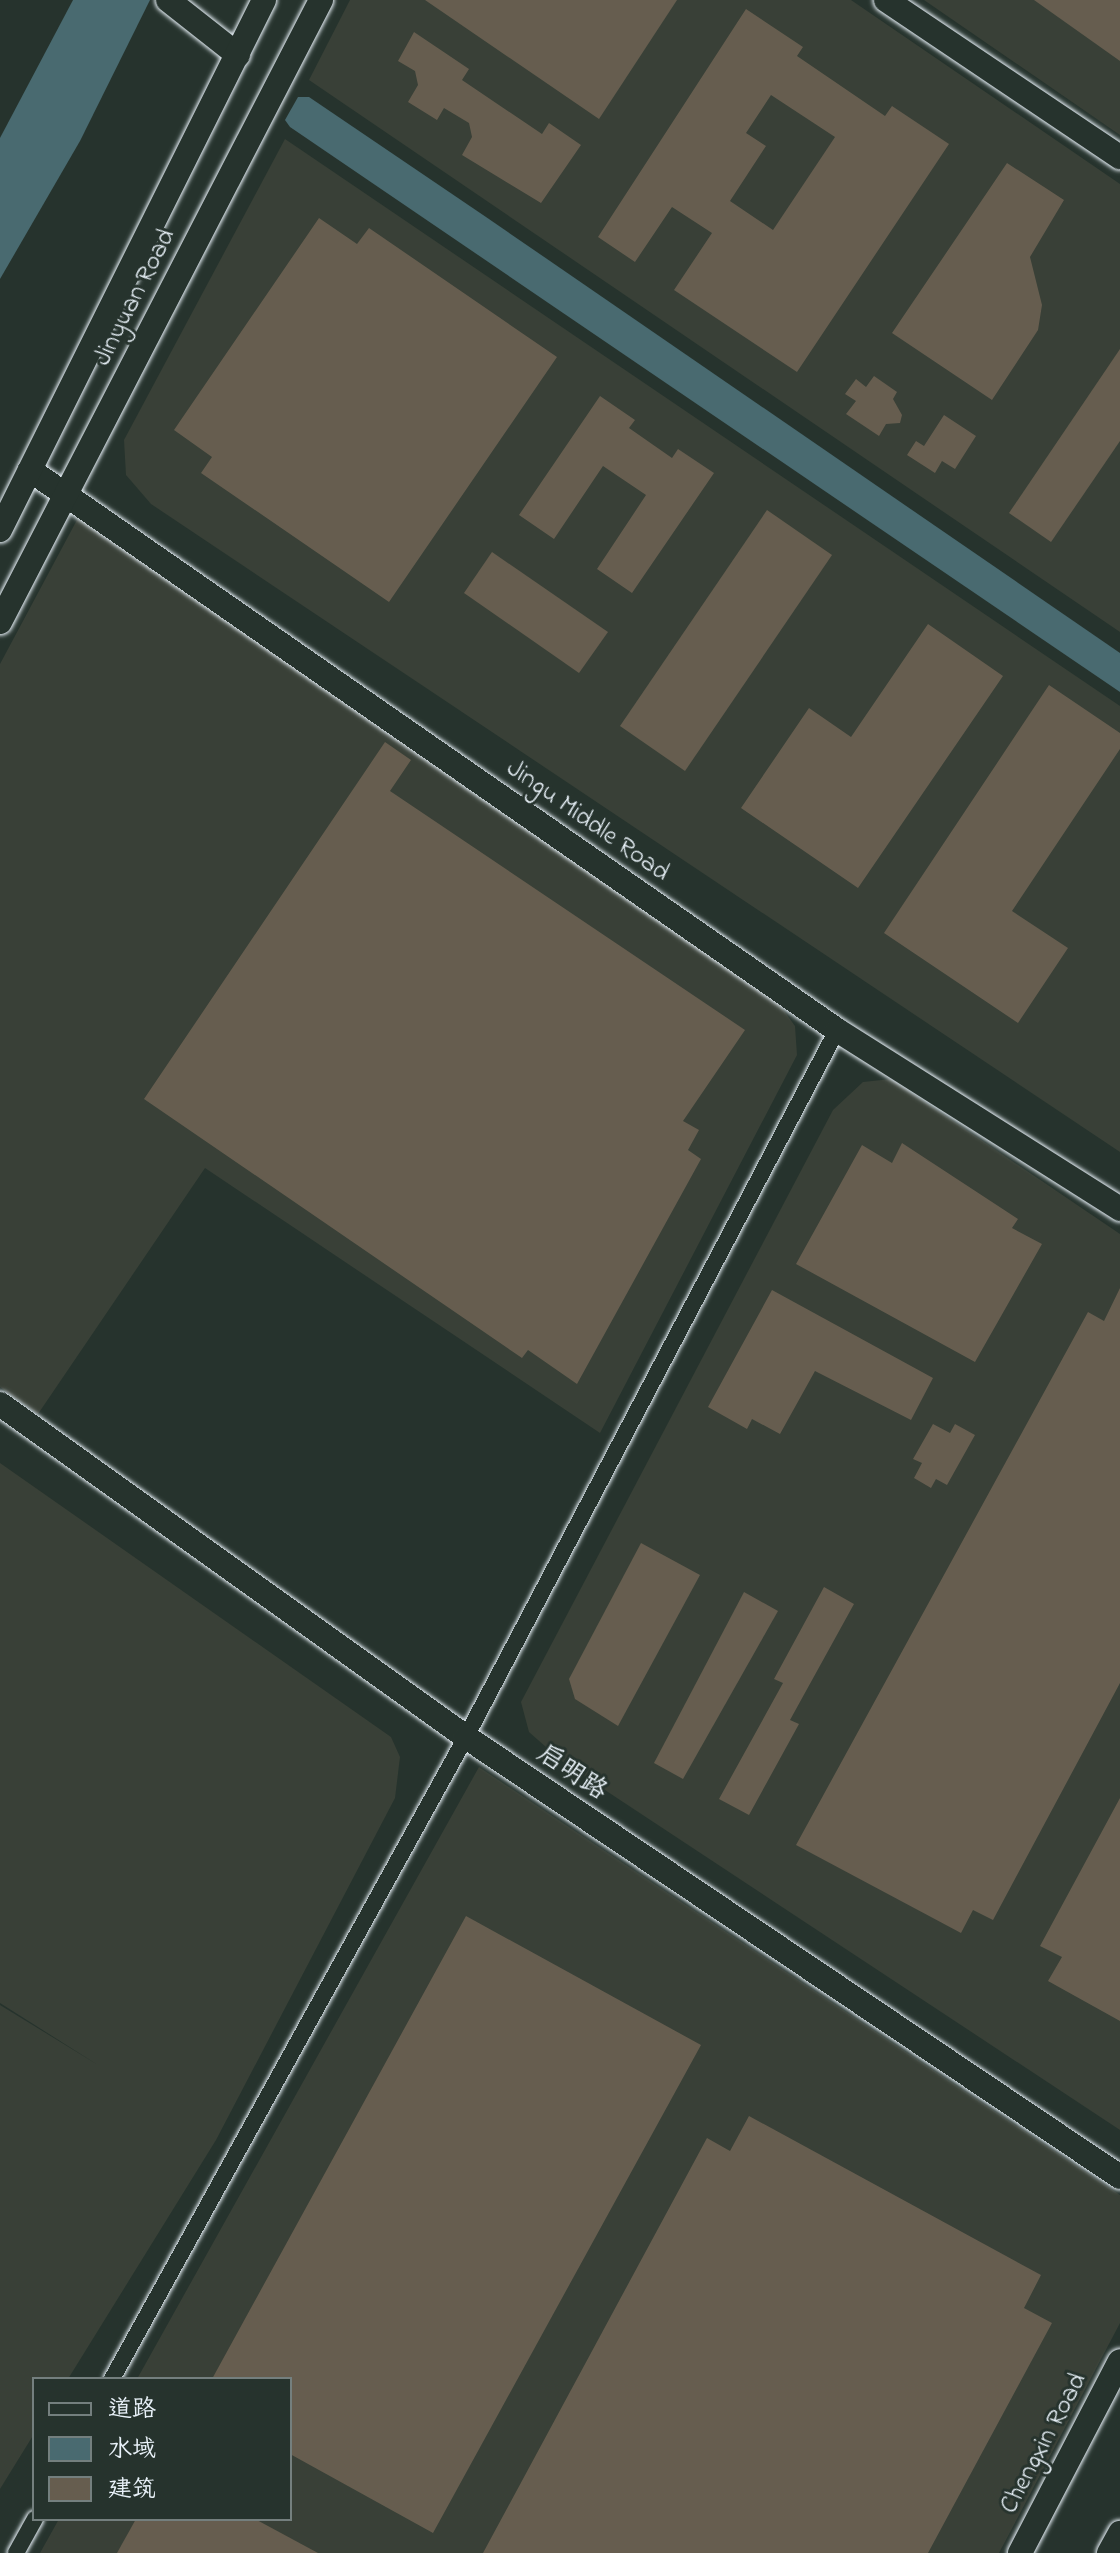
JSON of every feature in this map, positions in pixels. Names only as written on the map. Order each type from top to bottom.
[{"type":"street","name":"Jinyuan Road","points":[[0,530],[264,0]]},
{"type":"street","name":"Jinyuan Road","points":[[0,622],[321,0]]},
{"type":"street","points":[[886,0],[1120,157]]},
{"type":"street","points":[[173,6],[238,55]]},
{"type":"street","name":"Jingu Middle Road","points":[[30,470],[837,1030],[1120,1209]]},
{"type":"street","points":[[113,2377],[466,1737],[837,1030]]},
{"type":"street","name":"启明路","points":[[0,1404],[466,1737],[1120,2177]]},
{"type":"street","name":"Chengxin Road","points":[[1020,2553],[1120,2361]]},
{"type":"street","points":[[16,2553],[34,2521]]},
{"type":"street","points":[[1109,2553],[1120,2533]]},
{"type":"shaded area","points":[[350,0],[851,0],[1120,184],[1120,632],[309,80]]},
{"type":"shaded area","points":[[924,0],[1120,0],[1120,135]]},
{"type":"shaded area","points":[[285,139],[1120,706],[1120,1152],[151,504],[126,475],[124,440]]},
{"type":"shaded area","points":[[78,518],[776,1000],[795,1026],[797,1055],[600,1433],[205,1168],[38,1414],[0,1387],[0,664]]},
{"type":"shaded area","points":[[891,1079],[1120,1234],[1120,2130],[564,1763],[529,1732],[521,1702],[833,1110],[863,1082]]},
{"type":"shaded area","points":[[0,1463],[391,1737],[400,1757],[395,1798],[216,2140],[69,2377],[32,2377],[32,2437],[0,2489],[0,2005],[98,2065],[0,2003]]},
{"type":"shaded area","points":[[479,1767],[1120,2195],[1120,2323],[999,2553],[40,2553],[58,2521],[292,2521],[292,2377],[138,2377]]},
{"type":"water","points":[[73,0],[150,0],[80,141],[0,279],[0,138]]},
{"type":"water","points":[[298,97],[309,97],[1120,653],[1120,692],[290,127],[285,120]]},
{"type":"building","points":[[425,0],[677,0],[599,119]]},
{"type":"building","points":[[1034,0],[1120,0],[1120,61]]},
{"type":"building","points":[[746,9],[803,47],[797,56],[885,116],[892,106],[949,144],[797,372],[674,290],[712,233],[672,207],[635,262],[598,237]],"holes":[[[771,95],[835,137],[773,230],[730,201],[766,146],[746,133]]]},
{"type":"building","points":[[414,32],[469,69],[462,80],[542,134],[549,123],[581,145],[541,203],[462,155],[472,137],[469,123],[444,108],[437,120],[408,102],[418,85],[415,71],[398,61]]},
{"type":"building","points":[[1007,163],[1064,200],[1030,257],[1042,305],[1038,330],[992,400],[892,333]]},
{"type":"building","points":[[319,218],[357,244],[369,228],[557,357],[389,602],[201,473],[212,457],[174,430]]},
{"type":"building","points":[[1120,349],[1120,441],[1051,542],[1009,513]]},
{"type":"building","points":[[874,376],[897,392],[893,399],[902,415],[900,423],[886,424],[879,436],[846,414],[856,401],[845,394],[856,379],[866,387]]},
{"type":"building","points":[[600,396],[635,420],[629,428],[672,458],[678,449],[714,473],[632,593],[597,569],[646,495],[603,466],[554,539],[519,515]]},
{"type":"building","points":[[944,415],[976,436],[955,469],[942,461],[935,473],[907,455],[916,441],[924,446]]},
{"type":"building","points":[[767,510],[832,555],[685,771],[620,726]]},
{"type":"building","points":[[492,552],[608,632],[579,673],[464,593]]},
{"type":"building","points":[[928,624],[1003,676],[858,888],[741,808],[809,708],[851,737]]},
{"type":"building","points":[[1049,685],[1120,733],[1120,749],[1012,911],[1068,948],[1018,1023],[884,933]]},
{"type":"building","points":[[385,742],[411,760],[390,791],[745,1030],[683,1121],[699,1130],[688,1150],[701,1159],[577,1384],[528,1350],[522,1358],[144,1099]]},
{"type":"building","points":[[902,1143],[1018,1219],[1012,1228],[1042,1244],[975,1362],[796,1264],[862,1145],[892,1163]]},
{"type":"building","points":[[1120,1288],[1120,1683],[993,1920],[973,1910],[961,1933],[796,1845],[1088,1312],[1104,1321]]},
{"type":"building","points":[[772,1290],[933,1378],[911,1420],[815,1371],[780,1434],[752,1419],[747,1429],[708,1407]]},
{"type":"building","points":[[933,1424],[950,1433],[955,1424],[975,1435],[947,1485],[936,1479],[931,1488],[914,1478],[922,1463],[913,1459]]},
{"type":"building","points":[[641,1543],[700,1575],[618,1726],[575,1699],[569,1679]]},
{"type":"building","points":[[824,1587],[854,1604],[790,1720],[799,1724],[749,1815],[719,1799],[783,1683],[774,1679]]},
{"type":"building","points":[[744,1592],[778,1611],[683,1779],[654,1763]]},
{"type":"building","points":[[1120,1798],[1120,2021],[1048,1981],[1062,1957],[1040,1946]]},
{"type":"building","points":[[466,1916],[701,2045],[433,2533],[292,2455],[292,2377],[213,2377]]},
{"type":"building","points":[[749,2116],[1041,2275],[1024,2308],[1052,2323],[928,2553],[483,2553],[707,2138],[730,2151]]},
{"type":"building","points":[[135,2521],[259,2521],[318,2553],[117,2553]]}]
